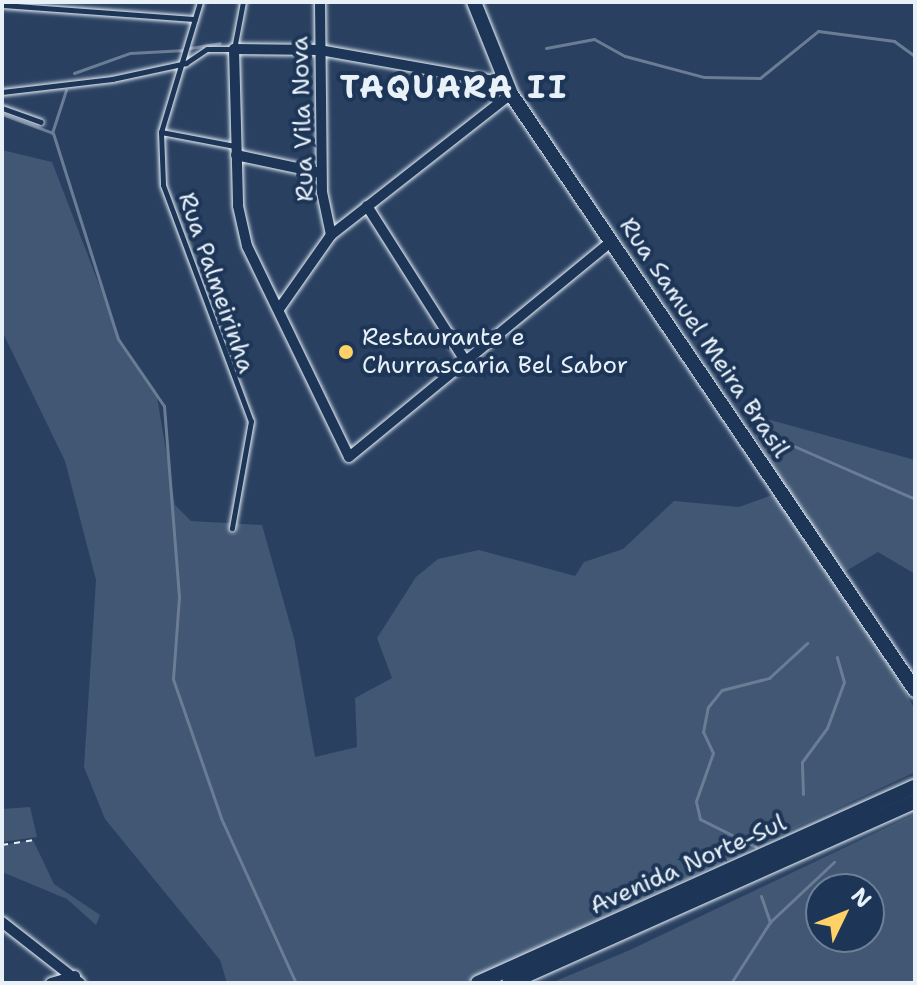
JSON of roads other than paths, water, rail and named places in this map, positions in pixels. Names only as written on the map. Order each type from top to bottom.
[{"type":"main road","name":"Rua Samuel Meira Brasil","points":[[474,2],[508,88],[915,690]]},
{"type":"main road","name":"Avenida Norte-Sul","points":[[478,983],[915,787]]},
{"type":"main road","name":"Avenida Norte-Sul","points":[[509,983],[915,801]]},
{"type":"street","name":"Rua Vila Nova","points":[[320,2],[321,173],[331,235]]},
{"type":"street","points":[[508,88],[319,50],[234,49],[236,151],[247,246],[349,457],[468,365],[612,241]]},
{"type":"street","points":[[279,309],[331,235],[508,88]]},
{"type":"street","points":[[236,151],[321,173]]},
{"type":"street","points":[[367,206],[468,365]]},
{"type":"street","points":[[2,922],[78,979]]},
{"type":"street","points":[[51,983],[78,979]]},
{"type":"lane","name":"Rua Palmeirinha","points":[[200,2],[186,63],[161,132],[174,224],[251,421],[232,528]]},
{"type":"lane","points":[[2,92],[186,63],[207,49],[234,49],[243,2]]},
{"type":"lane","points":[[2,5],[194,19]]},
{"type":"lane","points":[[2,108],[41,122]]},
{"type":"lane","points":[[161,132],[236,151]]},
{"type":"waterway","points":[[546,48],[594,39],[625,56],[704,77],[760,78],[818,31],[894,41],[915,56]]},
{"type":"waterway","points":[[190,48],[220,43]]},
{"type":"waterway","points":[[74,73],[130,53],[185,50]]},
{"type":"waterway","points":[[52,133],[66,90]]},
{"type":"waterway","points":[[2,114],[53,133],[118,339],[164,406],[179,597],[173,679],[221,818],[296,983]]},
{"type":"waterway","points":[[771,436],[915,499]]},
{"type":"waterway","points":[[756,847],[700,819],[696,801],[713,753],[703,732],[708,707],[722,690],[769,678],[807,643]]},
{"type":"waterway","points":[[803,794],[802,762],[827,728],[844,682],[837,657]]},
{"type":"waterway","points":[[731,983],[770,922],[834,862]]},
{"type":"waterway","points":[[761,896],[770,922]]},
{"type":"place","name":"Restaurante e Churrascaria Bel Sabor","points":[[346,352]]},
{"type":"district","name":"TAQUARA II","points":[[454,87]]}]
